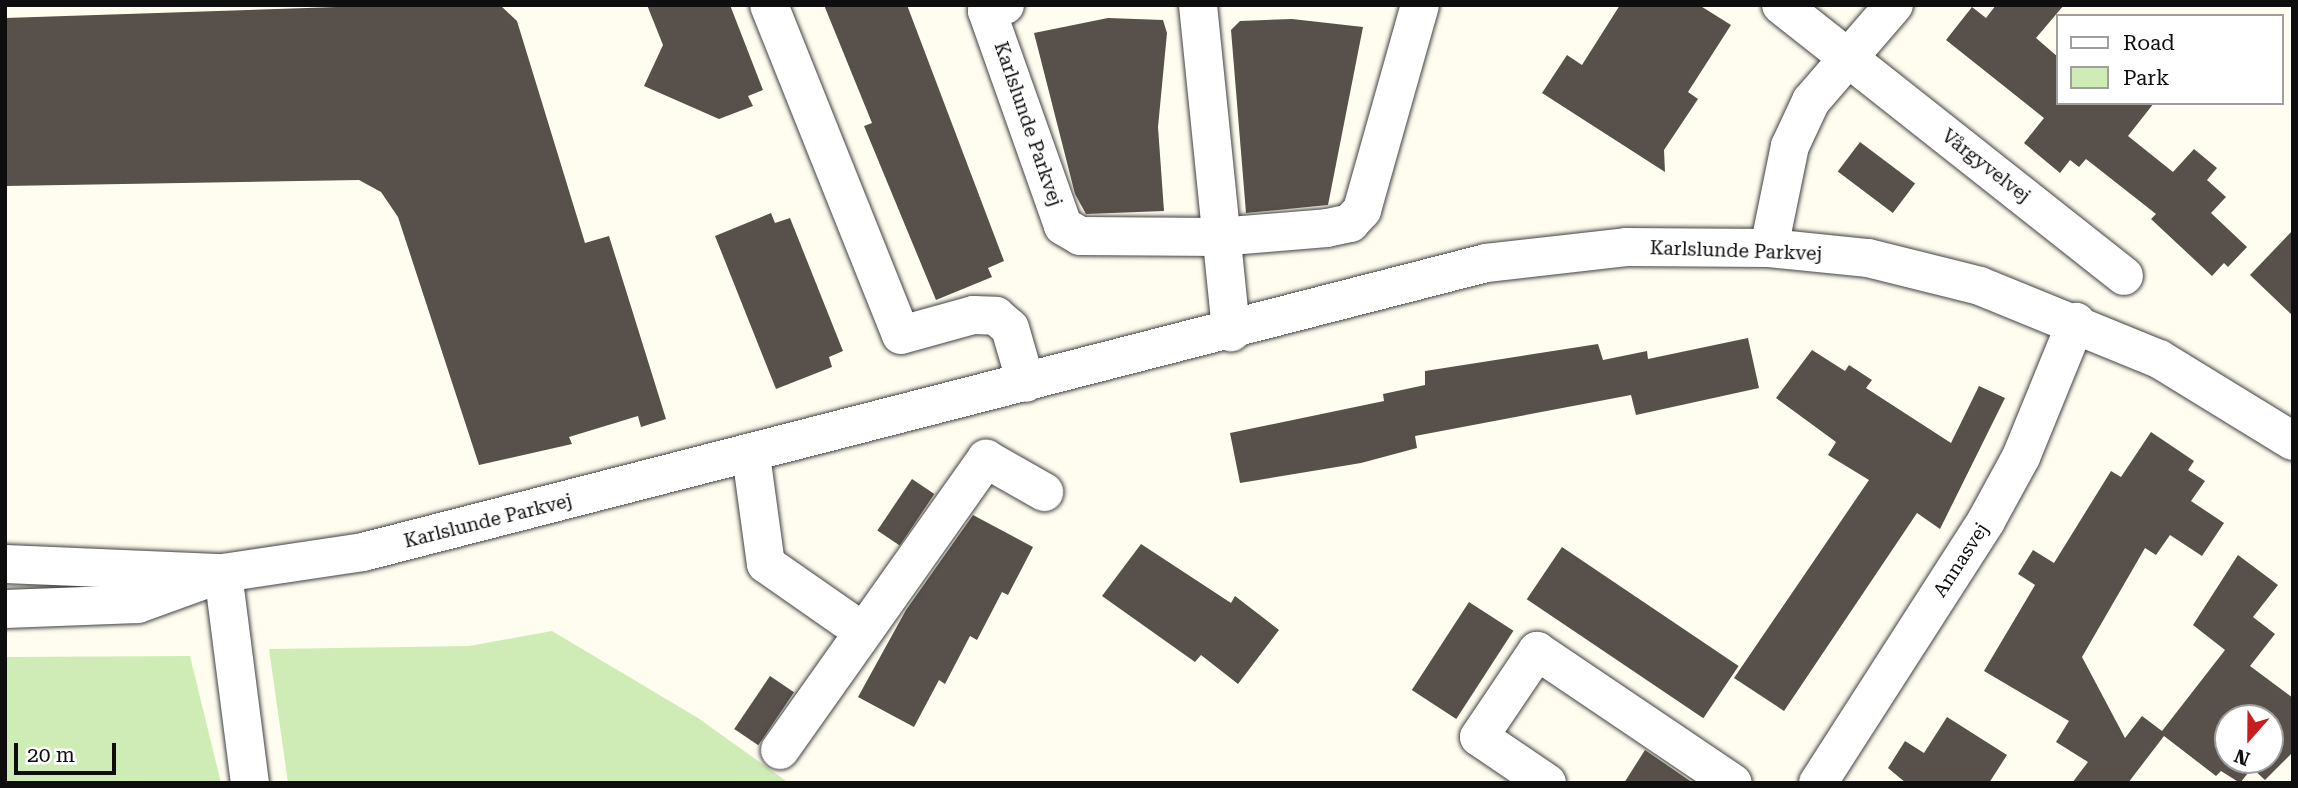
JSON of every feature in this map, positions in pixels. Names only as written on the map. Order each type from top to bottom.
[{"type":"street","points":[[769,5],[901,335],[972,315],[996,316],[1010,328],[1026,383]]},
{"type":"street","name":"Karlslunde Parkvej","points":[[1005,5],[988,11],[1063,226],[1080,236],[1218,237],[1327,228],[1350,223],[1362,210],[1412,7]]},
{"type":"street","points":[[1198,5],[1218,237],[1231,332]]},
{"type":"street","name":"Vårgyvelvej","points":[[1781,5],[2124,276]]},
{"type":"street","points":[[1769,248],[1790,146],[1811,102],[1894,5]]},
{"type":"street","name":"Karlslunde Parkvej","points":[[5,564],[223,573],[363,552],[1231,332],[1486,262],[1626,247],[1769,248],[1868,258],[1980,286],[2076,322],[2159,359],[2293,441]]},
{"type":"street","name":"Annasvej","points":[[1818,783],[1986,521],[2021,457],[2076,322]]},
{"type":"street","points":[[751,455],[766,564],[862,631]]},
{"type":"street","points":[[780,750],[985,459],[1044,492]]},
{"type":"street","points":[[223,573],[250,783]]},
{"type":"street","name":"Karlslunde Parkvej","points":[[5,609],[138,604],[223,573]]},
{"type":"street","points":[[1547,783],[1479,737],[1537,651],[1733,783]]},
{"type":"green space","points":[[552,631],[698,718],[789,783],[288,783],[269,649],[469,646]]},
{"type":"green space","points":[[190,656],[221,783],[5,783],[5,657]]},
{"type":"building","points":[[397,5],[500,5],[517,21],[585,243],[609,236],[666,419],[641,427],[638,416],[569,437],[572,444],[479,465],[398,217],[381,192],[359,180],[5,186],[5,18]]},
{"type":"building","points":[[647,5],[730,5],[763,90],[748,96],[753,106],[719,119],[644,86],[663,45]]},
{"type":"building","points":[[824,5],[907,5],[1004,261],[988,268],[992,277],[936,300],[864,126],[872,123]]},
{"type":"building","points":[[1620,5],[1699,5],[1731,25],[1688,92],[1698,99],[1664,150],[1665,172],[1542,93],[1567,55],[1582,65]]},
{"type":"building","points":[[1996,5],[2064,5],[2036,38],[2056,55],[2056,105],[2152,105],[2128,136],[2173,172],[2194,149],[2217,168],[2207,180],[2226,197],[2211,213],[2247,247],[2228,267],[2224,263],[2212,276],[2151,219],[2156,214],[2086,159],[2079,167],[2070,160],[2060,173],[2024,143],[2044,118],[1946,40],[1972,7],[1986,18]]},
{"type":"building","points":[[1108,18],[1163,20],[1167,33],[1158,127],[1164,211],[1086,214],[1075,194],[1034,33]]},
{"type":"building","points":[[1292,19],[1363,27],[1328,205],[1246,213],[1231,30],[1240,21]]},
{"type":"building","points":[[1860,142],[1915,184],[1893,213],[1838,172]]},
{"type":"building","points":[[771,213],[775,223],[790,218],[843,351],[829,357],[832,367],[776,389],[715,236]]},
{"type":"building","points":[[2293,230],[2293,316],[2250,275]]},
{"type":"building","points":[[1748,338],[1759,388],[1636,415],[1631,395],[1415,436],[1417,448],[1361,463],[1240,483],[1230,433],[1384,401],[1383,394],[1425,385],[1425,371],[1598,344],[1603,360],[1647,351],[1648,359]]},
{"type":"building","points":[[1812,350],[1845,371],[1849,365],[1872,380],[1866,388],[1951,443],[1979,386],[2005,398],[1940,529],[1917,513],[1784,711],[1734,678],[1869,480],[1828,455],[1836,442],[1776,398]]},
{"type":"building","points":[[2151,432],[2194,461],[2188,470],[2205,481],[2191,501],[2224,523],[2202,556],[2170,535],[2156,555],[2145,548],[2082,657],[2125,738],[2142,716],[2162,731],[2225,650],[2193,625],[2238,555],[2278,585],[2253,617],[2275,634],[2250,666],[2293,698],[2293,752],[2284,761],[2284,704],[2214,704],[2216,776],[2164,736],[2128,783],[2072,783],[2088,762],[2056,742],[2069,721],[1984,671],[2035,585],[2018,574],[2033,550],[2054,563],[2111,471],[2121,477]]},
{"type":"building","points":[[912,479],[934,494],[900,545],[877,530]]},
{"type":"building","points":[[973,515],[1033,547],[1008,595],[1002,592],[977,640],[970,636],[945,684],[939,680],[914,727],[858,697],[906,610]]},
{"type":"building","points":[[1141,544],[1231,603],[1235,596],[1279,630],[1238,684],[1201,655],[1195,662],[1102,596]]},
{"type":"building","points":[[1562,547],[1739,666],[1703,718],[1527,599]]},
{"type":"building","points":[[1469,602],[1513,631],[1456,719],[1412,690]]},
{"type":"building","points":[[770,676],[794,692],[758,745],[734,729]]},
{"type":"building","points":[[1947,717],[2007,755],[1989,783],[1906,783],[1888,768],[1905,741],[1924,753]]},
{"type":"building","points":[[1645,750],[1693,783],[1624,783]]},
{"type":"building","points":[[2226,774],[2247,774],[2240,783]]},
{"type":"building","points":[[2258,774],[2271,774],[2265,780]]}]
